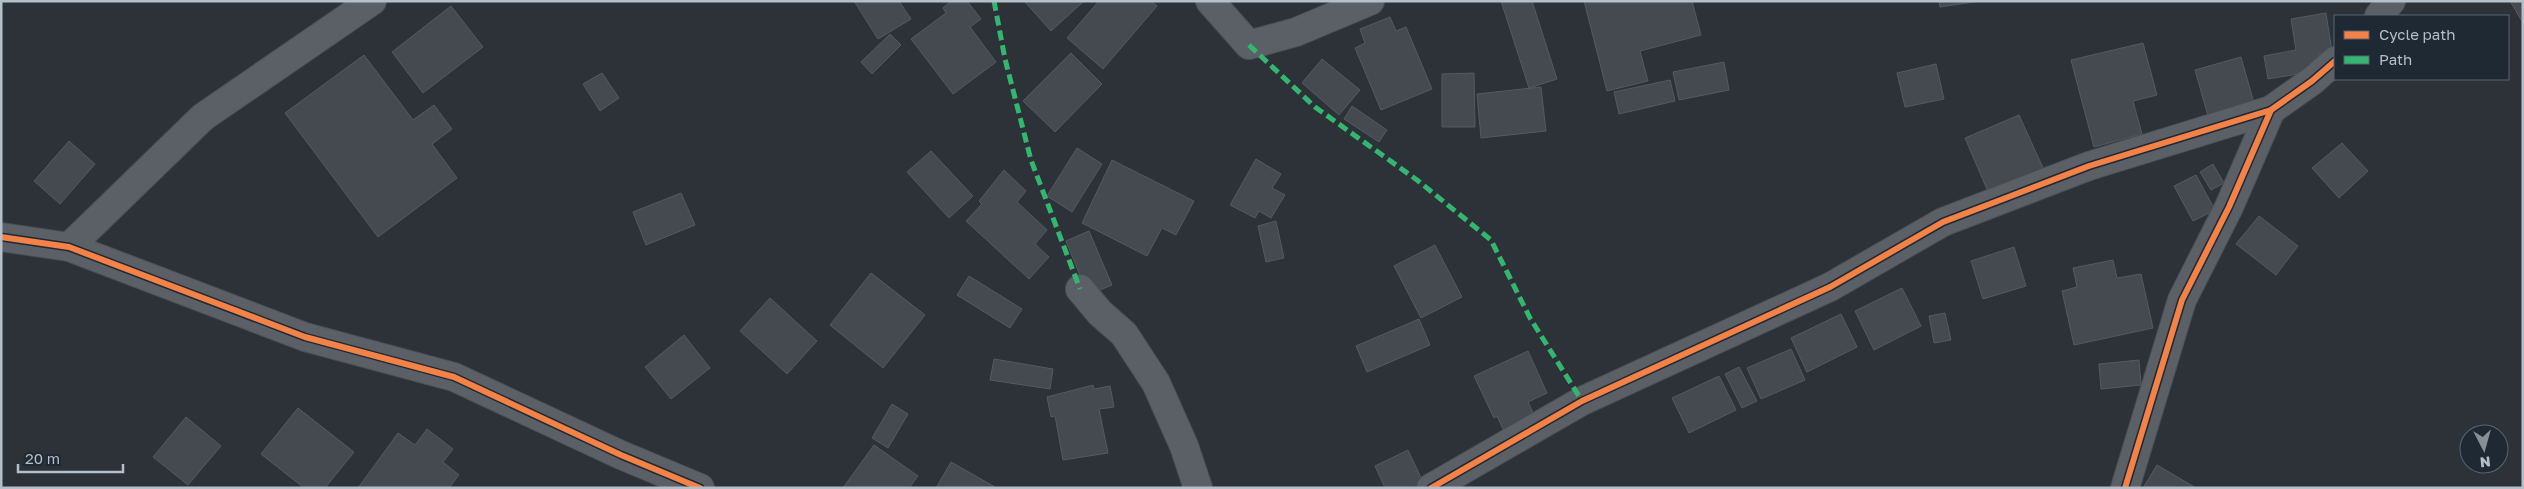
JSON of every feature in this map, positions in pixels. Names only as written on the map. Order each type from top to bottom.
[{"type":"street","points":[[69,246],[203,117],[372,1]]},
{"type":"street","points":[[1210,1],[1249,46],[1296,32],[1370,1]]},
{"type":"street","points":[[2380,15],[2392,1]]},
{"type":"street","points":[[1431,488],[1582,401],[1830,287],[1943,222],[2089,166],[2271,110],[2312,82],[2334,62]]},
{"type":"street","points":[[2125,488],[2182,300],[2229,207],[2271,110]]},
{"type":"street","points":[[1,237],[69,246],[305,337],[454,377],[621,455],[700,488]]},
{"type":"street","points":[[1080,289],[1100,313],[1124,334],[1156,383],[1184,446],[1198,488]]},
{"type":"building","points":[[854,1],[899,1],[911,19],[878,39]]},
{"type":"building","points":[[951,1],[967,1],[981,19],[970,27],[996,62],[953,94],[911,39],[946,13],[943,8]]},
{"type":"building","points":[[1024,1],[1084,1],[1051,31]]},
{"type":"building","points":[[1099,1],[1151,1],[1157,6],[1103,69],[1067,38]]},
{"type":"building","points":[[1501,1],[1532,1],[1557,79],[1529,88]]},
{"type":"building","points":[[1584,1],[1692,1],[1701,35],[1640,51],[1648,81],[1607,91]]},
{"type":"building","points":[[1939,1],[1980,1],[1940,7]]},
{"type":"building","points":[[2510,1],[2523,1],[2523,23]]},
{"type":"building","points":[[451,6],[483,47],[423,93],[392,52]]},
{"type":"building","points":[[2326,13],[2332,51],[2319,54],[2322,70],[2268,79],[2264,56],[2296,50],[2291,19]]},
{"type":"building","points":[[1390,17],[1396,31],[1406,27],[1432,89],[1381,110],[1355,48],[1365,43],[1360,29]]},
{"type":"building","points":[[890,34],[901,45],[872,74],[861,62]]},
{"type":"building","points":[[2143,43],[2157,95],[2133,101],[2142,134],[2094,147],[2071,60]]},
{"type":"building","points":[[1071,53],[1102,84],[1055,132],[1023,101]]},
{"type":"building","points":[[364,55],[413,120],[434,105],[452,129],[432,144],[457,178],[378,237],[285,113]]},
{"type":"building","points":[[2241,57],[2254,103],[2208,116],[2195,70]]},
{"type":"building","points":[[1322,59],[1360,90],[1339,115],[1302,83]]},
{"type":"building","points":[[1724,62],[1729,90],[1679,100],[1673,72]]},
{"type":"building","points":[[1936,64],[1944,99],[1905,107],[1897,73]]},
{"type":"building","points":[[602,73],[619,98],[600,111],[583,84]]},
{"type":"building","points":[[1474,73],[1475,127],[1442,127],[1442,74]]},
{"type":"building","points":[[1670,80],[1675,101],[1619,114],[1614,92]]},
{"type":"building","points":[[1541,87],[1546,131],[1481,138],[1477,94]]},
{"type":"building","points":[[1352,106],[1387,130],[1379,142],[1344,119]]},
{"type":"building","points":[[2019,115],[2044,170],[1989,194],[1965,138]]},
{"type":"building","points":[[69,141],[95,164],[60,204],[34,181]]},
{"type":"building","points":[[2342,143],[2368,171],[2339,198],[2312,168]]},
{"type":"building","points":[[1077,148],[1102,164],[1072,212],[1047,196]]},
{"type":"building","points":[[931,151],[973,196],[949,218],[907,172]]},
{"type":"building","points":[[1256,159],[1281,174],[1272,188],[1285,195],[1271,218],[1259,211],[1255,218],[1230,205]]},
{"type":"building","points":[[1112,160],[1194,201],[1176,235],[1162,228],[1147,256],[1082,223]]},
{"type":"building","points":[[2213,164],[2224,183],[2211,190],[2200,172]]},
{"type":"building","points":[[1004,170],[1026,191],[1017,202],[1047,230],[1035,244],[1049,257],[1029,279],[966,221],[982,204],[979,201]]},
{"type":"building","points":[[2196,175],[2215,210],[2193,221],[2174,186]]},
{"type":"building","points":[[681,193],[695,225],[646,245],[633,212]]},
{"type":"building","points":[[2259,216],[2298,246],[2276,275],[2236,244]]},
{"type":"building","points":[[1276,221],[1284,258],[1266,262],[1258,226]]},
{"type":"building","points":[[1089,231],[1112,285],[1088,295],[1066,241]]},
{"type":"building","points":[[1435,245],[1462,297],[1421,318],[1394,266]]},
{"type":"building","points":[[2014,247],[2026,286],[1983,299],[1971,261]]},
{"type":"building","points":[[2113,260],[2117,278],[2141,274],[2153,328],[2074,345],[2062,291],[2077,287],[2073,268]]},
{"type":"building","points":[[871,273],[925,315],[883,368],[830,325]]},
{"type":"building","points":[[969,276],[1022,309],[1010,328],[957,295]]},
{"type":"building","points":[[1902,288],[1921,326],[1874,350],[1855,311]]},
{"type":"building","points":[[770,298],[817,341],[787,374],[740,331]]},
{"type":"building","points":[[1945,313],[1951,340],[1934,343],[1929,316]]},
{"type":"building","points":[[1841,314],[1857,347],[1807,372],[1791,338]]},
{"type":"building","points":[[1419,319],[1430,345],[1367,372],[1356,346]]},
{"type":"building","points":[[684,335],[710,368],[671,399],[645,367]]},
{"type":"building","points":[[1791,349],[1805,380],[1761,399],[1747,368]]},
{"type":"building","points":[[1528,351],[1547,393],[1528,402],[1535,417],[1504,431],[1497,416],[1494,418],[1474,376]]},
{"type":"building","points":[[994,359],[1053,369],[1050,389],[990,380]]},
{"type":"building","points":[[2139,360],[2141,385],[2101,389],[2099,364]]},
{"type":"building","points":[[1739,367],[1757,401],[1742,408],[1725,374]]},
{"type":"building","points":[[1719,376],[1736,410],[1689,433],[1672,398]]},
{"type":"building","points":[[1093,385],[1094,389],[1110,386],[1114,407],[1099,409],[1108,453],[1063,460],[1055,416],[1051,417],[1047,397]]},
{"type":"building","points":[[892,404],[908,414],[888,448],[872,438]]},
{"type":"building","points":[[298,408],[354,452],[325,488],[304,488],[261,454]]},
{"type":"building","points":[[186,417],[221,446],[188,485],[153,457]]},
{"type":"building","points":[[427,429],[453,449],[443,462],[459,475],[449,488],[358,488],[398,433],[415,445]]},
{"type":"building","points":[[874,445],[918,476],[909,488],[843,488]]},
{"type":"building","points":[[1408,450],[1423,482],[1411,488],[1385,488],[1375,466]]},
{"type":"building","points":[[951,462],[995,487],[936,488]]},
{"type":"building","points":[[2157,465],[2196,488],[2143,488]]},
{"type":"marked path","points":[[994,1],[1005,59],[1031,160],[1080,289]]},
{"type":"marked path","points":[[1249,45],[1315,107],[1417,180],[1491,240],[1530,318],[1582,401]]},
{"type":"cycle path","points":[[1431,488],[1582,401],[1830,287],[1943,222],[2089,166],[2271,110],[2312,81],[2334,62]]},
{"type":"cycle path","points":[[2125,488],[2182,300],[2229,207],[2271,110]]},
{"type":"cycle path","points":[[1,237],[69,247],[305,337],[454,377],[621,455],[700,488]]}]
